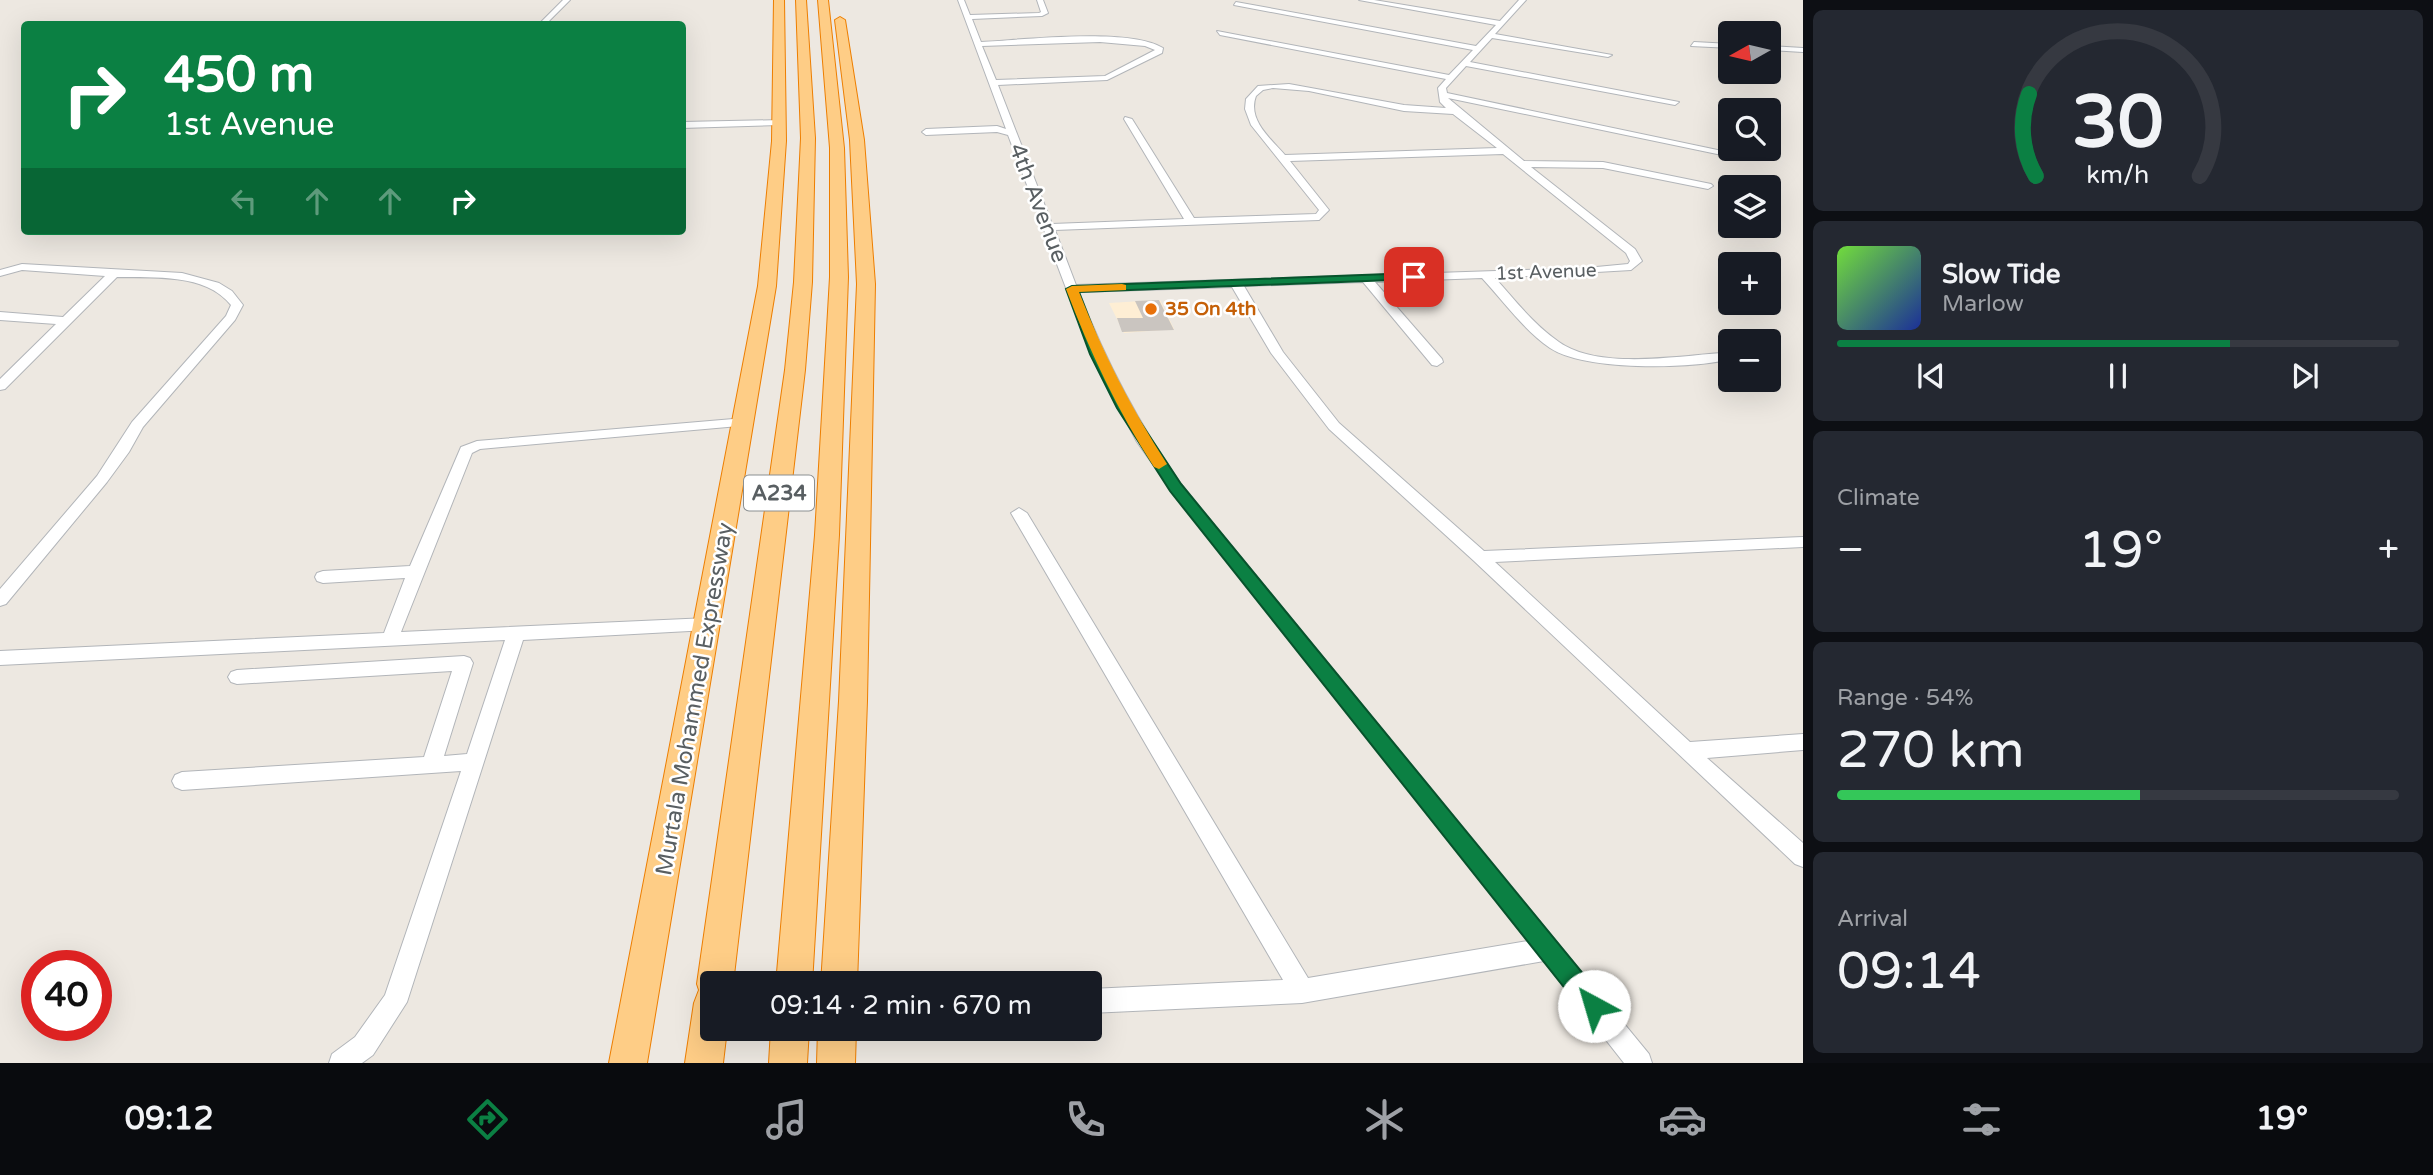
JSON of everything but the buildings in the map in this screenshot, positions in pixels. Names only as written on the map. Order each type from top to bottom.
[{"type":"highway","name":"Murtala Mohammed Expressway","points":[[628,1063],[756,359],[773,239],[779,122],[779,0]]},
{"type":"highway","name":"A234","points":[[717,971],[795,370],[803,282],[808,138],[800,0]]},
{"type":"highway","name":"A234","points":[[795,971],[836,381],[839,205],[837,148],[823,0]]},
{"type":"highway","points":[[838,0],[857,140],[866,284],[853,701],[840,971]]},
{"type":"highway","points":[[756,359],[803,282]]},
{"type":"highway","points":[[827,535],[853,701]]},
{"type":"highway","points":[[704,1063],[707,1041]]},
{"type":"highway","points":[[788,1063],[789,1041]]},
{"type":"highway","points":[[836,1063],[837,1041]]},
{"type":"street","points":[[545,21],[567,0]]},
{"type":"street","name":"4th Avenue","points":[[961,0],[1097,354],[1124,408],[1175,487],[1640,1063]]},
{"type":"street","points":[[967,17],[1040,15],[1045,9],[1040,0],[1047,0]]},
{"type":"street","points":[[1362,0],[1503,24]]},
{"type":"street","points":[[1521,0],[1503,24],[1442,88],[1443,95],[1718,151]]},
{"type":"street","points":[[1236,4],[1480,49]]},
{"type":"street","points":[[1220,33],[1452,78]]},
{"type":"street","points":[[1492,36],[1608,55]]},
{"type":"street","points":[[977,44],[1122,41],[1146,43],[1159,48],[1107,78],[992,83]]},
{"type":"street","points":[[1694,44],[1718,45]]},
{"type":"street","points":[[1782,49],[1803,50]]},
{"type":"street","points":[[1466,64],[1675,102]]},
{"type":"street","points":[[1048,226],[1319,217],[1324,210],[1318,201],[1255,125],[1250,114],[1248,104],[1252,95],[1262,87],[1289,87],[1404,108],[1453,111]]},
{"type":"street","name":"1st Avenue","points":[[1072,289],[1631,267],[1636,261],[1631,251],[1453,111],[1444,102],[1443,95]]},
{"type":"street","points":[[1128,120],[1191,222]]},
{"type":"street","points":[[686,125],[779,122]]},
{"type":"street","points":[[926,132],[997,129],[1011,133]]},
{"type":"street","points":[[1282,158],[1504,151]]},
{"type":"street","points":[[1521,164],[1603,165],[1708,186]]},
{"type":"street","points":[[0,273],[22,267],[182,277],[211,283],[230,292],[237,305],[231,317],[136,425],[122,452],[78,509],[0,600]]},
{"type":"street","points":[[0,386],[7,372],[114,273]]},
{"type":"street","points":[[1485,274],[1540,332],[1572,355],[1589,360],[1616,361],[1718,357]]},
{"type":"street","points":[[1366,278],[1437,362]]},
{"type":"street","points":[[1236,283],[1277,353],[1328,419],[1803,857]]},
{"type":"street","points":[[0,316],[65,321]]},
{"type":"street","points":[[390,639],[466,450],[477,445],[745,422]]},
{"type":"street","points":[[1019,513],[1302,990]]},
{"type":"street","points":[[1480,557],[1803,542]]},
{"type":"street","points":[[323,577],[416,572]]},
{"type":"street","points":[[0,658],[708,624]]},
{"type":"street","points":[[341,1063],[364,1046],[395,1002],[516,634]]},
{"type":"street","points":[[237,677],[464,663],[432,764]]},
{"type":"street","points":[[1686,751],[1803,743]]},
{"type":"street","points":[[182,781],[474,762]]},
{"type":"street","points":[[1102,1000],[1302,990],[1548,949]]},
{"type":"shaded area","name":"35 On 4th","points":[[1160,300],[1174,329],[1124,333],[1109,303]]},
{"type":"slow traffic","points":[[1122,287],[1072,289],[1097,354],[1124,408],[1159,464]]},
{"type":"place","name":"35 On 4th","points":[[1151,309]]},
{"type":"route","points":[[1414,277],[1072,289],[1097,354],[1124,408],[1175,487],[1594,1006]]}]
